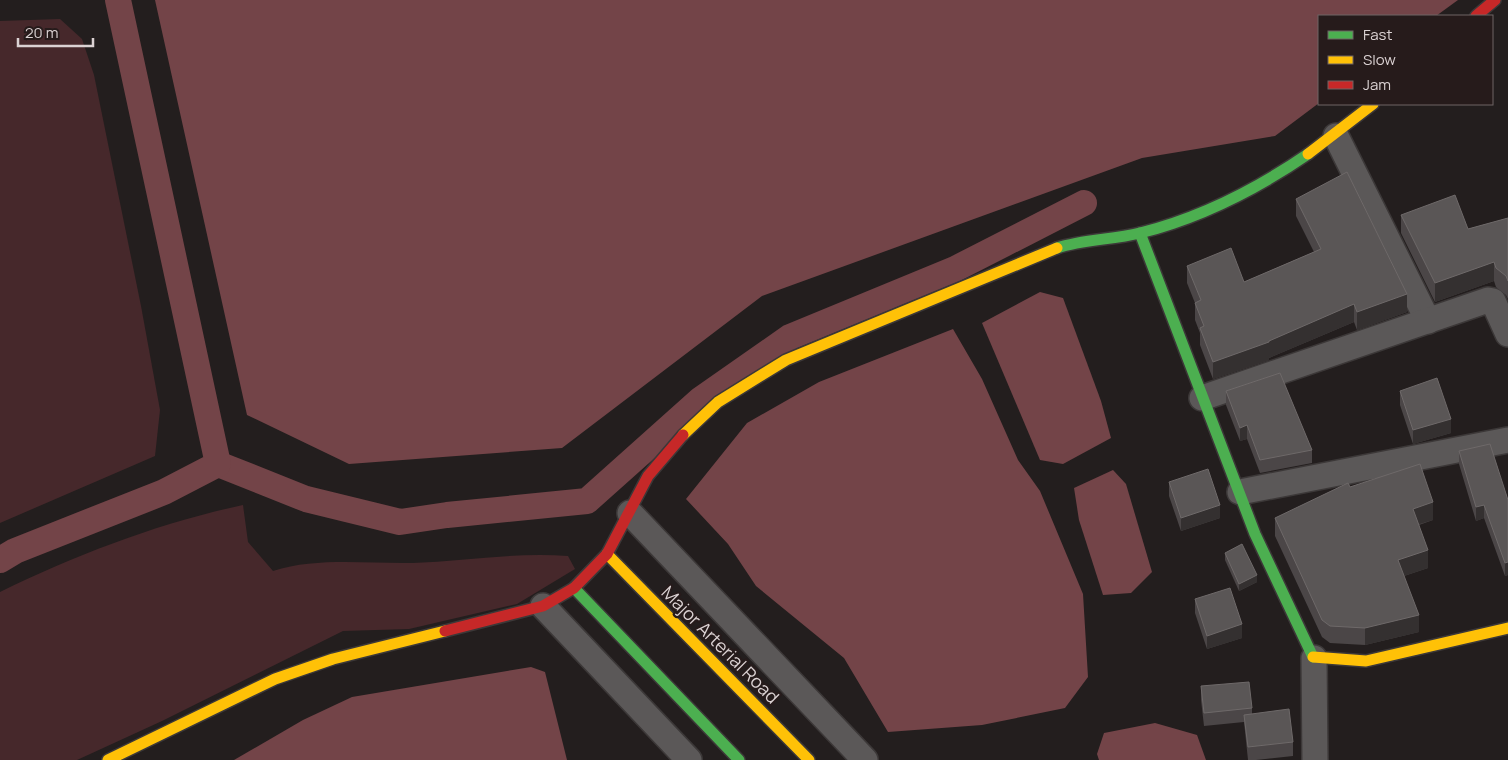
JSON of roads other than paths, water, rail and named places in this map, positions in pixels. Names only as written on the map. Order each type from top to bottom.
[{"type":"street","points":[[1477,15],[1495,0]]},
{"type":"street","points":[[108,760],[275,679],[350,654],[543,606],[574,588],[607,554],[648,476],[695,422],[718,402],[786,360],[1037,255],[1075,243],[1140,234],[1208,210],[1256,186],[1336,136],[1372,105]]},
{"type":"street","points":[[1336,136],[1428,321]]},
{"type":"street","points":[[1140,234],[1255,534],[1314,658],[1316,760]]},
{"type":"street","points":[[1202,398],[1488,300],[1493,301],[1508,335]]},
{"type":"street","points":[[1240,492],[1508,440]]},
{"type":"street","points":[[630,513],[865,760]]},
{"type":"street","name":"Major Arterial Road","points":[[607,554],[809,760]]},
{"type":"street","points":[[574,588],[738,760]]},
{"type":"street","points":[[543,606],[688,760]]},
{"type":"street","points":[[1314,658],[1366,661],[1508,628]]},
{"type":"waterway","points":[[0,560],[15,551],[164,492],[218,464],[118,0]]},
{"type":"waterway","points":[[218,464],[306,499],[400,522],[447,515],[587,501],[700,400],[790,337],[955,269],[1084,203]]}]
